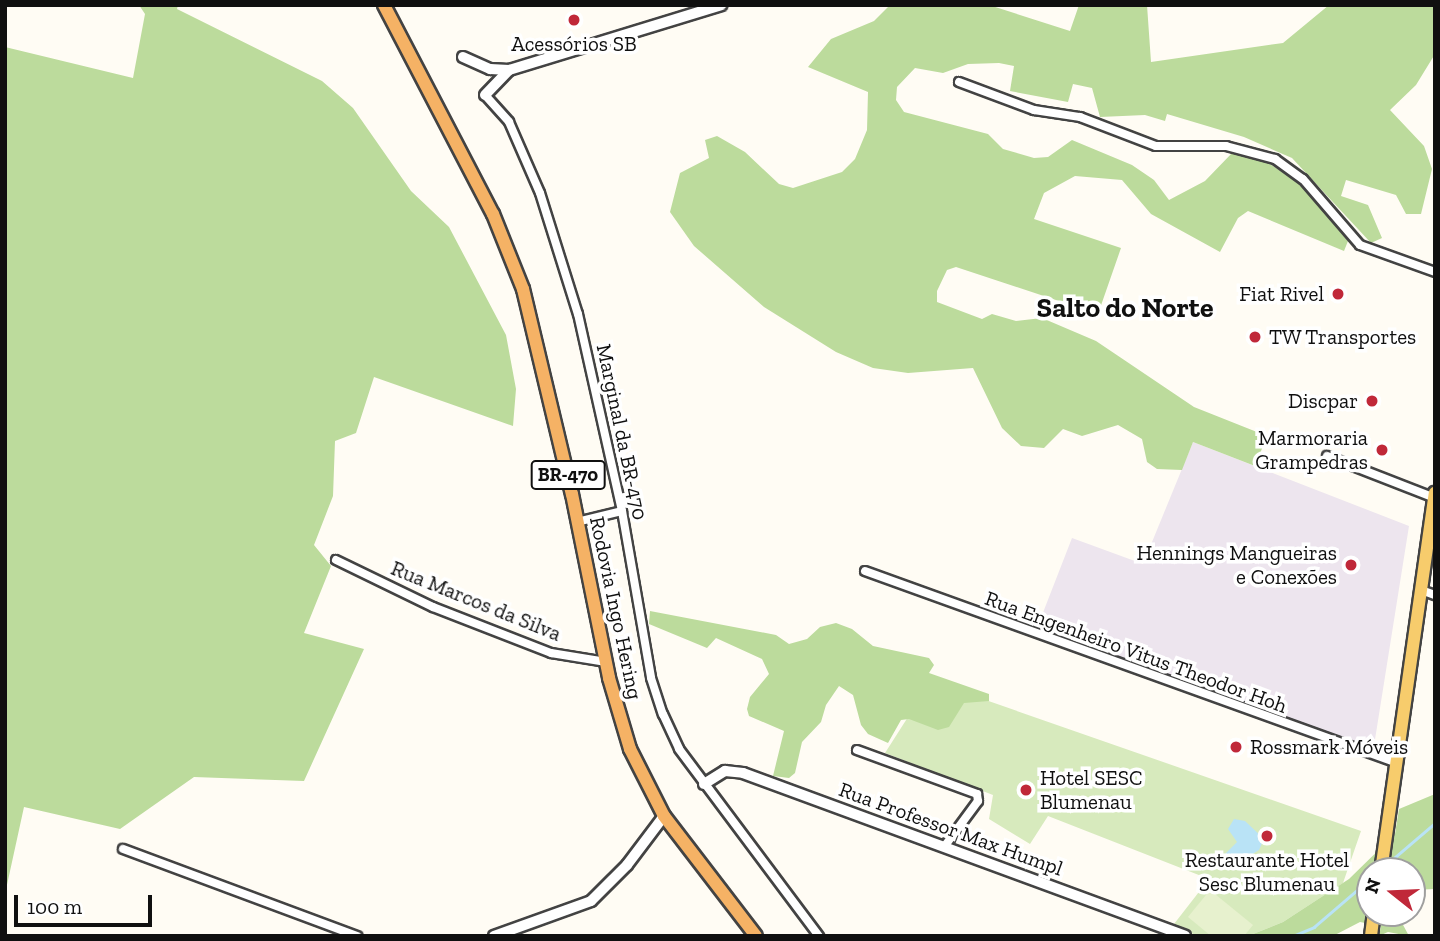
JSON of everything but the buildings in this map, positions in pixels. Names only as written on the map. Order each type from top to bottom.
[{"type":"highway","name":"Rodovia Ingo Hering","points":[[384,5],[493,214],[523,289],[577,522],[606,662],[630,749],[664,816],[756,936]]},
{"type":"main road","points":[[1383,857],[1435,496]]},
{"type":"street","points":[[463,57],[490,69],[509,70],[721,5]]},
{"type":"street","points":[[485,95],[509,70]]},
{"type":"street","points":[[959,82],[1034,110],[1080,117],[1156,146],[1218,145],[1275,159],[1303,179],[1360,245],[1435,272]]},
{"type":"street","name":"Marginal da BR-470","points":[[485,95],[509,122],[540,193],[581,326],[622,511],[650,678],[679,749],[819,936]]},
{"type":"street","points":[[1327,456],[1435,496]]},
{"type":"street","points":[[577,522],[622,511]]},
{"type":"street","name":"Rua Marcos da Silva","points":[[337,560],[433,607],[551,653],[606,662]]},
{"type":"street","name":"Rua Engenheiro Vitus Theodor Hoh","points":[[865,571],[1396,762]]},
{"type":"street","points":[[1421,590],[1435,595]]},
{"type":"street","points":[[857,750],[977,794],[978,801],[944,847]]},
{"type":"street","name":"Rua Professor Max Humpl","points":[[704,784],[725,771],[744,773],[1185,936]]},
{"type":"street","points":[[494,936],[591,901],[627,865],[664,816]]},
{"type":"street","points":[[124,849],[357,936]]},
{"type":"shaded area","points":[[1193,442],[1409,526],[1373,752],[1037,628],[1072,538],[1143,564]]},
{"type":"green space","points":[[139,5],[178,5],[177,9],[322,81],[353,108],[411,191],[449,227],[506,335],[516,389],[513,426],[374,377],[356,433],[335,441],[333,496],[314,545],[331,566],[304,633],[364,649],[304,781],[194,777],[120,829],[24,807],[5,894],[5,47],[133,78],[145,14]]},
{"type":"green space","points":[[890,5],[989,5],[1070,31],[1079,5],[1147,5],[1151,62],[1283,43],[1329,5],[1434,5],[1435,54],[1416,85],[1390,110],[1424,146],[1432,169],[1421,214],[1406,214],[1396,195],[1346,180],[1341,196],[1368,205],[1382,238],[1371,243],[1292,158],[1244,137],[1167,114],[1165,121],[1145,115],[1100,117],[1092,88],[1073,84],[1068,102],[1010,91],[1014,66],[999,63],[968,64],[943,73],[915,68],[897,87],[896,100],[904,112],[988,134],[1003,149],[1034,158],[1048,157],[1072,140],[1132,165],[1154,180],[1169,200],[1205,181],[1233,152],[1267,162],[1302,185],[1348,241],[1344,251],[1248,211],[1238,218],[1220,252],[1151,214],[1122,180],[1075,176],[1044,193],[1034,219],[1121,248],[1098,314],[956,267],[947,270],[937,291],[937,302],[982,319],[992,314],[1016,321],[1042,318],[1096,341],[1194,407],[1267,436],[1255,466],[1193,442],[1182,470],[1157,469],[1147,462],[1142,439],[1118,425],[1082,436],[1063,429],[1044,448],[1021,446],[1002,428],[973,368],[908,373],[873,368],[836,352],[764,307],[694,246],[670,212],[680,173],[709,158],[705,140],[717,136],[745,152],[779,184],[793,188],[842,172],[855,159],[867,130],[868,92],[808,67],[831,39],[874,21]]},
{"type":"green space","points":[[650,611],[776,635],[789,644],[807,639],[820,627],[836,623],[852,629],[873,646],[929,658],[934,665],[929,673],[989,694],[989,701],[964,703],[949,727],[938,730],[909,719],[901,720],[888,743],[868,734],[861,725],[853,695],[839,686],[826,705],[821,722],[802,742],[795,773],[789,778],[773,776],[784,731],[749,716],[747,709],[750,697],[769,674],[762,659],[716,638],[707,648],[649,624]]},
{"type":"green space","points":[[931,681],[1361,831],[1343,883],[1283,922],[1248,936],[1197,936],[1174,924],[1209,879],[1048,816],[1030,844],[989,819],[993,795],[885,753]]},
{"type":"green space","points":[[1435,794],[1435,889],[1426,889],[1426,857],[1371,857],[1395,834],[1399,809]]},
{"type":"green space","points":[[1356,872],[1356,924],[1333,936],[1248,936],[1283,922]]},
{"type":"green space","points":[[1210,890],[1253,925],[1244,936],[1211,936],[1188,917]]},
{"type":"green space","points":[[1381,927],[1404,927],[1409,936],[1388,932],[1379,936]]},
{"type":"water","points":[[1234,819],[1245,821],[1264,839],[1259,850],[1235,865],[1224,855],[1237,842],[1228,829]]},
{"type":"waterway","points":[[1395,857],[1435,823]]},
{"type":"waterway","points":[[1293,936],[1314,927],[1356,891]]},
{"type":"place","name":"Acessórios SB","points":[[574,20]]},
{"type":"place","name":"Fiat Rivel","points":[[1338,294]]},
{"type":"place","name":"TW Transportes","points":[[1255,337]]},
{"type":"place","name":"Discpar","points":[[1372,401]]},
{"type":"place","name":"Marmoraria Grampedras","points":[[1382,450]]},
{"type":"place","name":"Hennings Mangueiras e Conexões","points":[[1351,565]]},
{"type":"place","name":"Rossmark Móveis","points":[[1236,747]]},
{"type":"place","name":"Hotel SESC Blumenau","points":[[1026,790]]},
{"type":"place","name":"Restaurante Hotel Sesc Blumenau","points":[[1267,836]]},
{"type":"district","name":"Salto do Norte","points":[[1125,308]]}]
